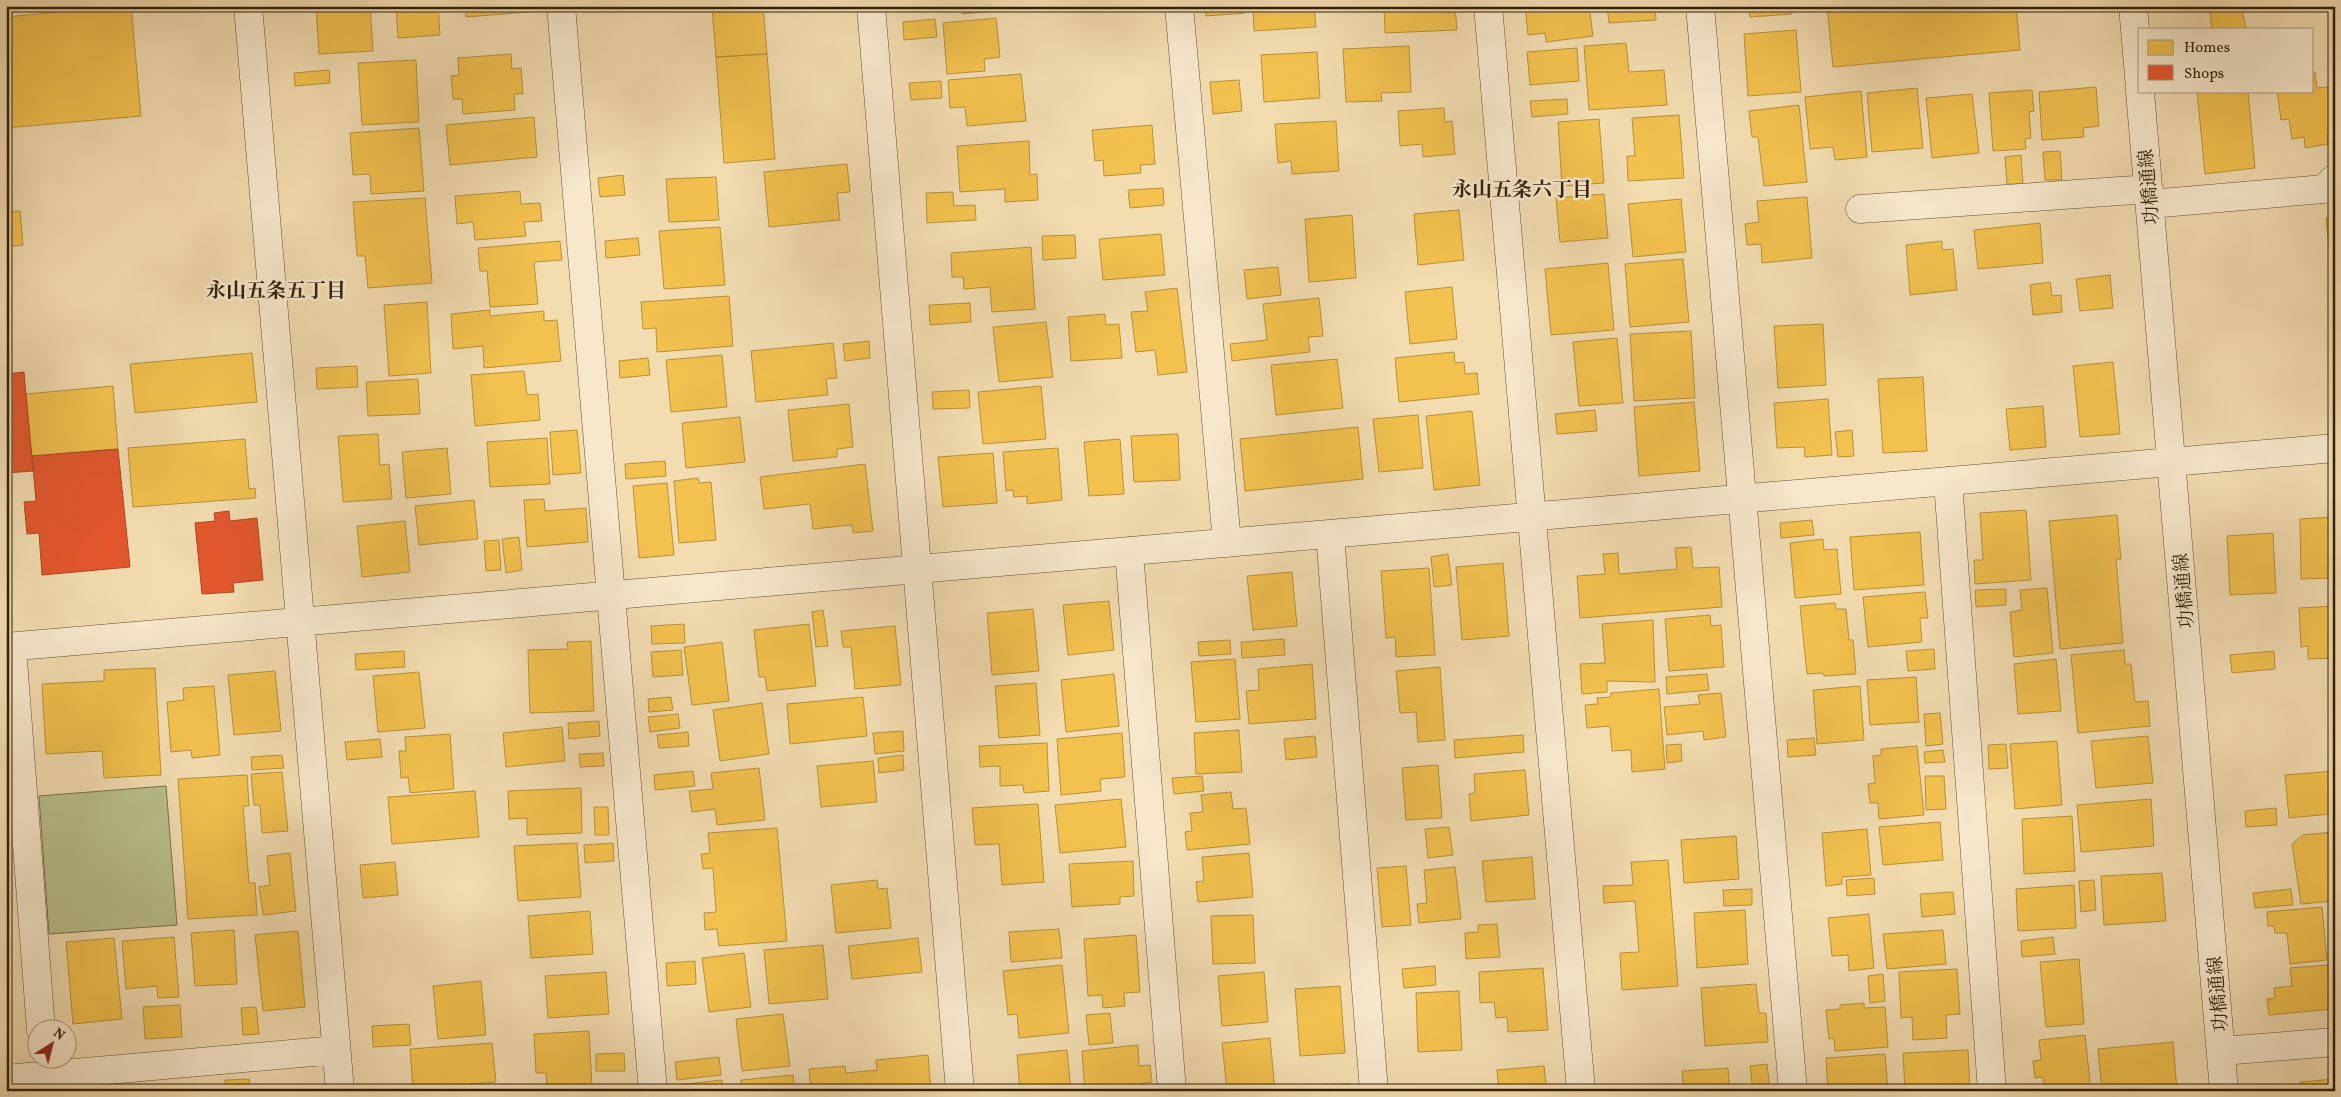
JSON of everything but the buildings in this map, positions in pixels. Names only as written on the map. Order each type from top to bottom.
[{"type":"street","points":[[248,6],[340,1091]]},
{"type":"street","points":[[561,6],[653,1091]]},
{"type":"street","points":[[871,6],[960,1091]]},
{"type":"street","points":[[1179,6],[1227,543]]},
{"type":"street","points":[[1488,6],[1581,1091]]},
{"type":"street","points":[[1700,6],[1793,1091]]},
{"type":"street","name":"功橋通線","points":[[2133,6],[2138,66]]},
{"type":"street","name":"功橋通線","points":[[2140,92],[2224,1091]]},
{"type":"street","points":[[1860,209],[2324,189],[2335,178]]},
{"type":"street","points":[[40,1020],[9,647],[2335,448]]},
{"type":"street","points":[[1948,481],[1992,1091]]},
{"type":"street","points":[[1330,534],[1374,1091]]},
{"type":"street","points":[[1129,551],[1172,1091]]},
{"type":"street","points":[[2222,1051],[2335,1042]]},
{"type":"street","points":[[6,1079],[336,1050]]},
{"type":"green space","points":[[166,786],[177,925],[49,934],[39,796]]},
{"type":"district","name":"永山五条六丁目","points":[[1522,189]]},
{"type":"district","name":"永山五条五丁目","points":[[276,290]]}]
